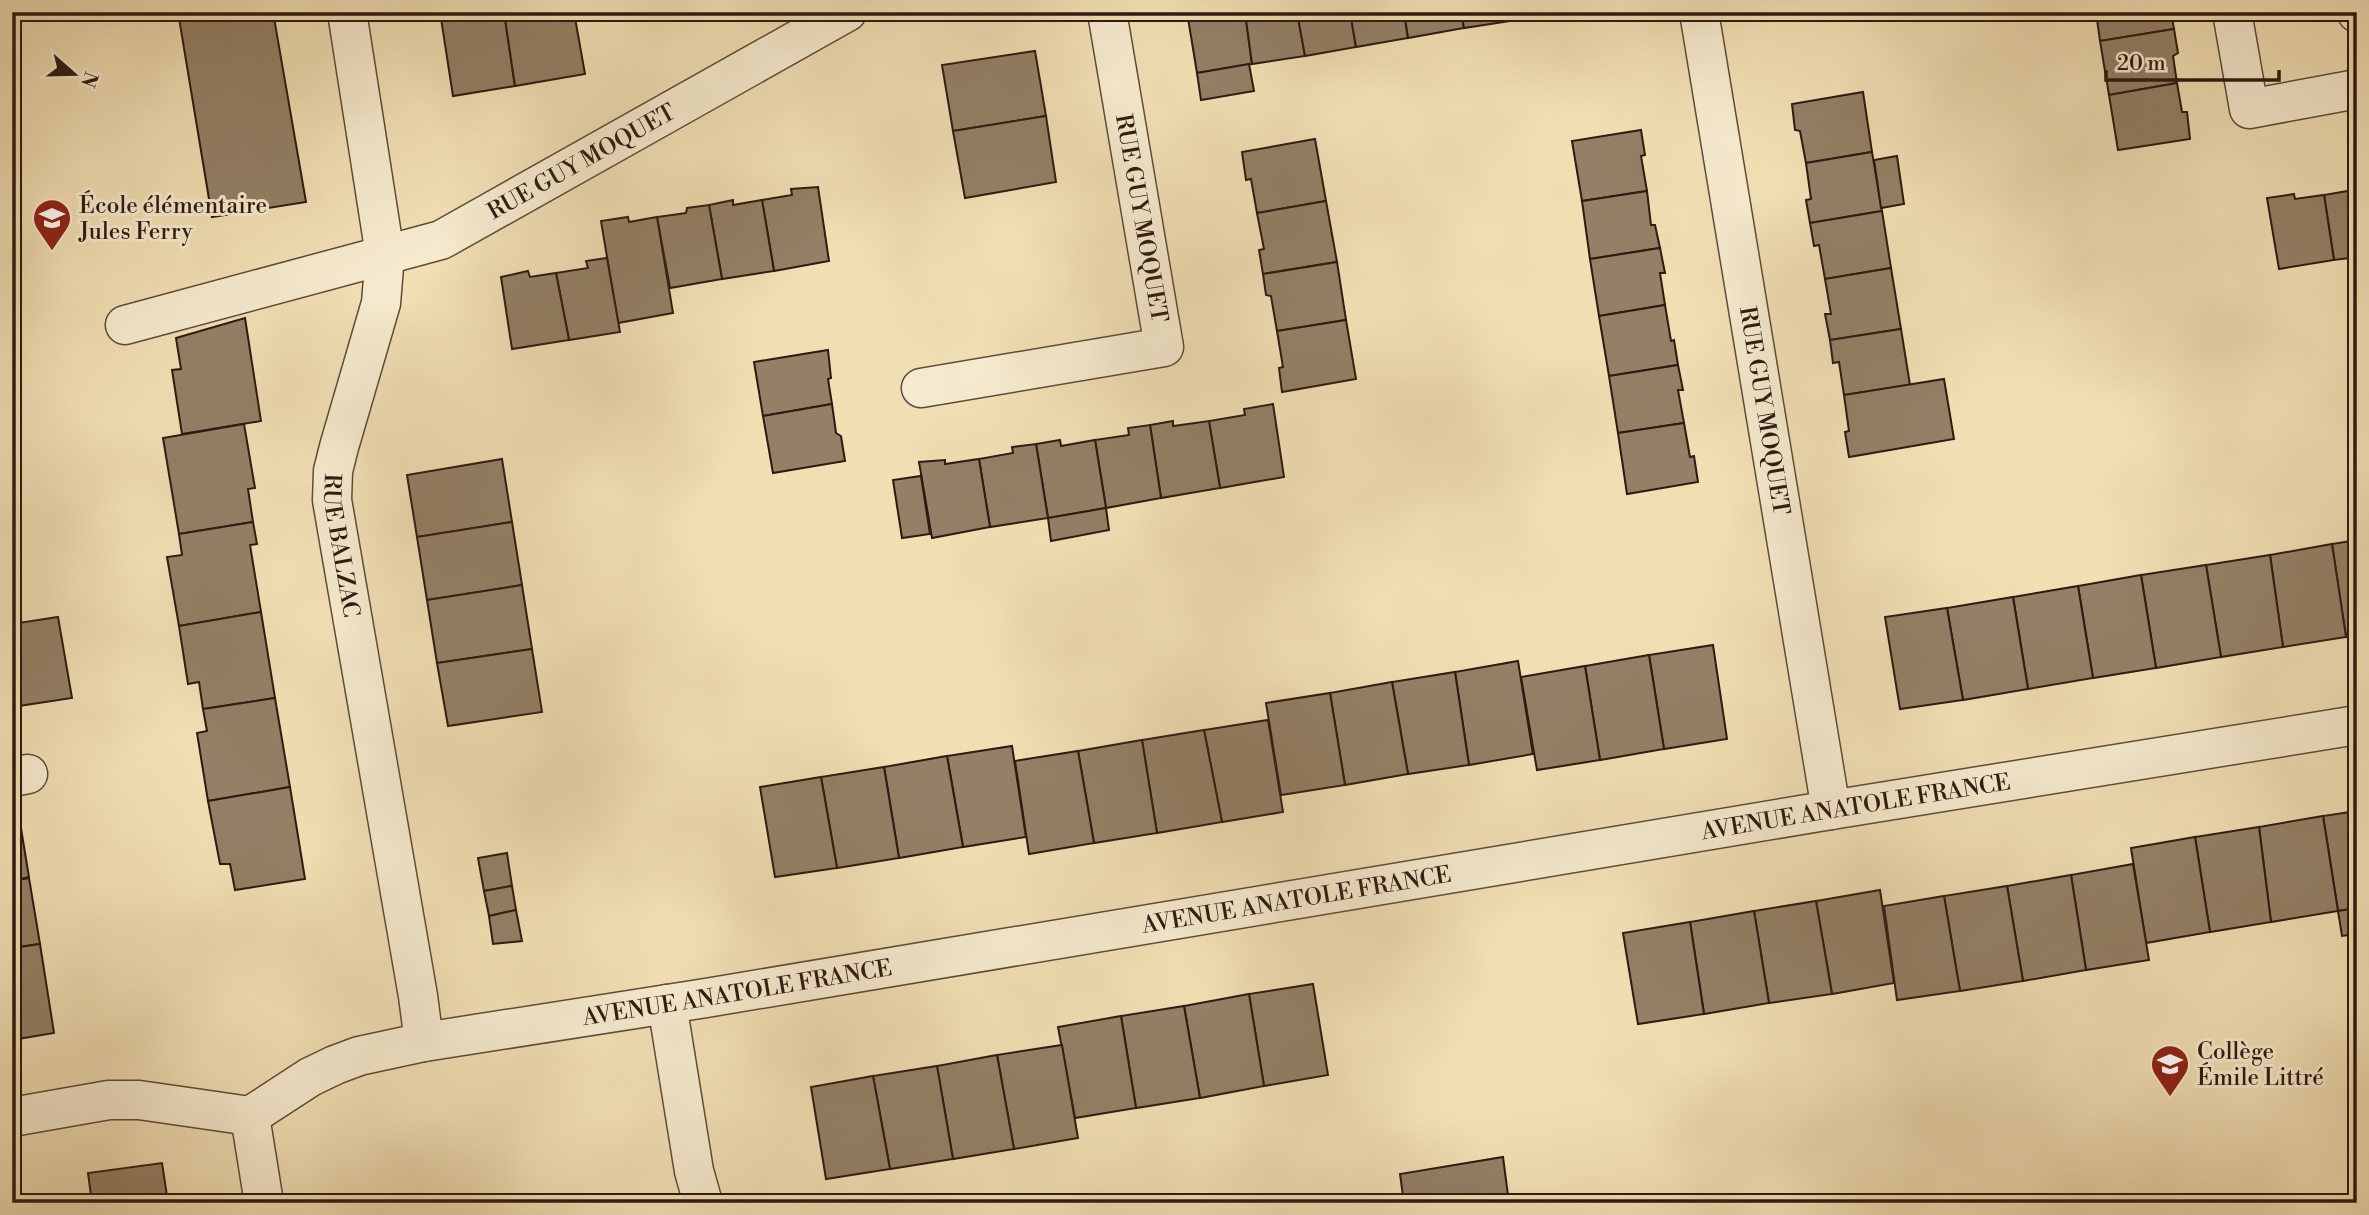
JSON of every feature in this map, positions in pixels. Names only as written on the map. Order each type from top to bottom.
[{"type":"street","name":"RUE BALZAC","points":[[347,12],[385,255],[381,303],[333,471],[332,500],[424,1042]]},
{"type":"street","name":"RUE GUY MOQUET","points":[[125,325],[441,240],[847,12]]},
{"type":"street","name":"RUE GUY MOQUET","points":[[921,388],[1164,346],[1107,12]]},
{"type":"street","name":"RUE GUY MOQUET","points":[[1699,12],[1831,810]]},
{"type":"street","points":[[2232,12],[2249,109],[2357,89]]},
{"type":"street","name":"AVENUE ANATOLE FRANCE","points":[[250,1116],[310,1077],[335,1065],[359,1056],[424,1042],[2357,725]]},
{"type":"street","points":[[667,1004],[694,1171],[704,1203]]},
{"type":"street","points":[[12,1117],[109,1100],[139,1100],[250,1116],[264,1203]]},
{"type":"building","points":[[178,12],[273,12],[306,202],[212,217]]},
{"type":"building","points":[[440,12],[504,12],[515,86],[453,96]]},
{"type":"building","points":[[504,12],[574,12],[585,74],[515,86]]},
{"type":"building","points":[[1187,12],[1245,12],[1252,64],[1197,73]]},
{"type":"building","points":[[1245,12],[1297,12],[1305,56],[1252,64]]},
{"type":"building","points":[[1297,12],[1350,12],[1356,47],[1305,56]]},
{"type":"building","points":[[1350,12],[1404,12],[1408,38],[1356,47]]},
{"type":"building","points":[[1404,12],[1461,12],[1464,28],[1408,38]]},
{"type":"building","points":[[1461,12],[1516,12],[1517,20],[1464,28]]},
{"type":"building","points":[[1516,12],[1561,12],[1517,20]]},
{"type":"building","points":[[2096,12],[2171,12],[2174,29],[2100,41]]},
{"type":"building","points":[[2174,29],[2178,53],[2173,56],[2177,83],[2109,95],[2100,41]]},
{"type":"building","points":[[1035,51],[1046,116],[953,131],[942,65]]},
{"type":"building","points":[[1249,64],[1254,91],[1201,100],[1197,73]]},
{"type":"building","points":[[2177,83],[2182,112],[2187,112],[2190,139],[2118,150],[2109,95]]},
{"type":"building","points":[[1863,92],[1872,152],[1806,163],[1800,131],[1795,130],[1792,104]]},
{"type":"building","points":[[1046,116],[1056,182],[965,198],[953,131]]},
{"type":"building","points":[[1641,130],[1645,155],[1641,156],[1647,191],[1582,201],[1572,141]]},
{"type":"building","points":[[1315,139],[1326,201],[1257,213],[1251,179],[1246,180],[1242,152]]},
{"type":"building","points":[[1872,152],[1882,211],[1810,223],[1806,200],[1811,199],[1806,163]]},
{"type":"building","points":[[1897,156],[1904,204],[1881,208],[1874,160]]},
{"type":"building","points":[[2356,183],[2357,257],[2334,260],[2324,195],[2353,190]]},
{"type":"building","points":[[818,187],[829,261],[774,271],[762,200],[792,195],[791,189]]},
{"type":"building","points":[[1647,191],[1651,225],[1655,225],[1660,248],[1590,259],[1582,201]]},
{"type":"building","points":[[2294,194],[2295,199],[2324,195],[2334,260],[2279,269],[2267,198]]},
{"type":"building","points":[[733,200],[733,205],[762,200],[774,271],[722,279],[709,205]]},
{"type":"building","points":[[1326,201],[1337,262],[1263,274],[1259,250],[1264,249],[1257,213]]},
{"type":"building","points":[[709,205],[722,279],[670,288],[657,217],[686,213],[687,208]]},
{"type":"building","points":[[1882,211],[1891,268],[1825,279],[1819,245],[1814,246],[1810,223]]},
{"type":"building","points":[[628,217],[629,222],[657,217],[673,313],[618,323],[601,221]]},
{"type":"building","points":[[1660,248],[1665,273],[1660,273],[1665,305],[1599,316],[1590,259]]},
{"type":"building","points":[[607,258],[620,332],[569,340],[556,273],[588,268],[586,261]]},
{"type":"building","points":[[1337,262],[1346,320],[1277,331],[1271,296],[1266,295],[1263,274]]},
{"type":"building","points":[[1891,268],[1901,329],[1830,340],[1825,314],[1831,314],[1825,279]]},
{"type":"building","points":[[528,271],[530,277],[556,273],[569,340],[512,349],[501,277]]},
{"type":"building","points":[[1665,305],[1678,365],[1609,376],[1599,316]]},
{"type":"building","points":[[245,318],[261,421],[182,434],[172,370],[181,369],[176,338]]},
{"type":"building","points":[[1346,320],[1356,379],[1282,392],[1279,368],[1283,367],[1277,331]]},
{"type":"building","points":[[1901,329],[1910,385],[1844,395],[1839,362],[1833,363],[1830,340]]},
{"type":"building","points":[[828,350],[831,378],[828,379],[832,404],[763,416],[754,362]]},
{"type":"building","points":[[1678,365],[1683,390],[1678,390],[1684,423],[1618,433],[1609,376]]},
{"type":"building","points":[[1944,379],[1954,439],[1849,457],[1844,395]]},
{"type":"building","points":[[832,404],[836,433],[841,436],[845,461],[773,473],[763,416]]},
{"type":"building","points":[[1273,404],[1284,477],[1220,488],[1209,421],[1245,415],[1244,409]]},
{"type":"building","points":[[1173,421],[1173,426],[1209,421],[1220,488],[1161,498],[1150,425]]},
{"type":"building","points":[[1684,423],[1690,457],[1694,456],[1698,482],[1627,494],[1618,433]]},
{"type":"building","points":[[244,424],[255,488],[248,489],[253,522],[179,534],[163,438]]},
{"type":"building","points":[[1150,425],[1161,498],[1106,508],[1095,440],[1129,435],[1128,428]]},
{"type":"building","points":[[1060,440],[1061,446],[1095,440],[1106,508],[1048,518],[1036,444]]},
{"type":"building","points":[[1036,444],[1048,518],[990,527],[979,459],[1013,453],[1012,447]]},
{"type":"building","points":[[502,459],[512,522],[417,537],[407,475]]},
{"type":"building","points":[[979,459],[990,527],[932,538],[919,462],[945,460],[945,464]]},
{"type":"building","points":[[921,476],[930,534],[902,538],[893,480]]},
{"type":"building","points":[[1106,508],[1109,530],[1051,541],[1048,518]]},
{"type":"building","points":[[253,522],[257,544],[250,545],[261,612],[179,626],[167,557],[182,555],[179,534]]},
{"type":"building","points":[[512,522],[522,585],[427,600],[417,537]]},
{"type":"building","points":[[2357,540],[2357,635],[2346,637],[2332,544]]},
{"type":"building","points":[[2332,544],[2346,637],[2283,647],[2270,555]]},
{"type":"building","points":[[2270,555],[2283,647],[2221,657],[2206,565]]},
{"type":"building","points":[[2206,565],[2221,657],[2156,668],[2141,575]]},
{"type":"building","points":[[2141,575],[2156,668],[2093,678],[2078,586]]},
{"type":"building","points":[[522,585],[532,649],[437,663],[427,600]]},
{"type":"building","points":[[2078,586],[2093,678],[2028,689],[2013,597]]},
{"type":"building","points":[[2013,597],[2028,689],[1963,700],[1947,608]]},
{"type":"building","points":[[1947,608],[1963,700],[1900,709],[1885,617]]},
{"type":"building","points":[[261,612],[275,698],[203,709],[199,682],[188,684],[179,626]]},
{"type":"building","points":[[58,617],[72,698],[12,707],[12,624]]},
{"type":"building","points":[[1713,645],[1727,739],[1664,749],[1649,655]]},
{"type":"building","points":[[532,649],[542,712],[448,726],[437,663]]},
{"type":"building","points":[[1649,655],[1664,749],[1600,760],[1585,666]]},
{"type":"building","points":[[1518,661],[1533,754],[1469,765],[1455,672]]},
{"type":"building","points":[[1585,666],[1600,760],[1537,770],[1521,677]]},
{"type":"building","points":[[1455,672],[1469,765],[1408,774],[1392,682]]},
{"type":"building","points":[[1392,682],[1408,774],[1345,785],[1330,693]]},
{"type":"building","points":[[1330,693],[1345,785],[1281,795],[1266,703]]},
{"type":"building","points":[[275,698],[290,787],[208,801],[197,733],[207,731],[203,709]]},
{"type":"building","points":[[1268,720],[1283,812],[1222,822],[1204,730]]},
{"type":"building","points":[[1204,730],[1222,822],[1157,833],[1142,740]]},
{"type":"building","points":[[1142,740],[1157,833],[1094,843],[1078,751]]},
{"type":"building","points":[[1012,746],[1026,837],[963,847],[947,756]]},
{"type":"building","points":[[1078,751],[1094,843],[1029,854],[1015,761]]},
{"type":"building","points":[[947,756],[963,847],[899,858],[884,767]]},
{"type":"building","points":[[884,767],[899,858],[837,868],[821,777]]},
{"type":"building","points":[[821,777],[837,868],[775,877],[760,787]]},
{"type":"building","points":[[290,787],[305,879],[235,890],[230,864],[220,864],[208,801]]},
{"type":"building","points":[[18,810],[29,877],[12,881],[12,811]]},
{"type":"building","points":[[2357,811],[2357,908],[2338,911],[2323,816]]},
{"type":"building","points":[[2323,816],[2338,911],[2271,922],[2259,827]]},
{"type":"building","points":[[2259,827],[2271,922],[2210,932],[2195,837]]},
{"type":"building","points":[[2195,837],[2210,932],[2146,943],[2131,848]]},
{"type":"building","points":[[507,853],[512,886],[484,891],[478,858]]},
{"type":"building","points":[[2133,864],[2149,960],[2086,970],[2071,875]]},
{"type":"building","points":[[2071,875],[2086,970],[2023,981],[2007,886]]},
{"type":"building","points":[[29,878],[40,944],[12,948],[12,881]]},
{"type":"building","points":[[512,886],[516,910],[489,916],[484,891]]},
{"type":"building","points":[[2007,886],[2023,981],[1960,991],[1944,896]]},
{"type":"building","points":[[1880,890],[1894,983],[1832,994],[1816,901]]},
{"type":"building","points":[[1944,896],[1960,991],[1897,1000],[1884,906]]},
{"type":"building","points":[[1816,901],[1832,994],[1769,1003],[1754,911]]},
{"type":"building","points":[[2357,908],[2357,934],[2342,936],[2338,911]]},
{"type":"building","points":[[516,910],[522,941],[493,944],[489,916]]},
{"type":"building","points":[[1754,911],[1769,1003],[1704,1014],[1690,922]]},
{"type":"building","points":[[1690,922],[1704,1014],[1638,1024],[1623,933]]},
{"type":"building","points":[[40,944],[54,1033],[12,1040],[12,948]]},
{"type":"building","points":[[1313,984],[1328,1075],[1264,1086],[1249,994]]},
{"type":"building","points":[[1249,994],[1264,1086],[1200,1098],[1184,1006]]},
{"type":"building","points":[[1184,1006],[1200,1098],[1136,1108],[1121,1016]]},
{"type":"building","points":[[1121,1016],[1136,1108],[1075,1118],[1058,1027]]},
{"type":"building","points":[[1062,1045],[1078,1138],[1014,1149],[997,1055]]},
{"type":"building","points":[[997,1055],[1014,1149],[953,1159],[937,1066]]},
{"type":"building","points":[[937,1066],[953,1159],[890,1169],[873,1076]]},
{"type":"building","points":[[873,1076],[890,1169],[826,1179],[811,1087]]},
{"type":"building","points":[[1503,1157],[1509,1203],[1365,1203],[1403,1196],[1400,1174]]},
{"type":"building","points":[[162,1163],[168,1203],[92,1203],[88,1173]]},
{"type":"place","name":"École élémentaire Jules Ferry","points":[[52,252]]},
{"type":"place","name":"Collège Émile Littré","points":[[2170,1098]]}]
